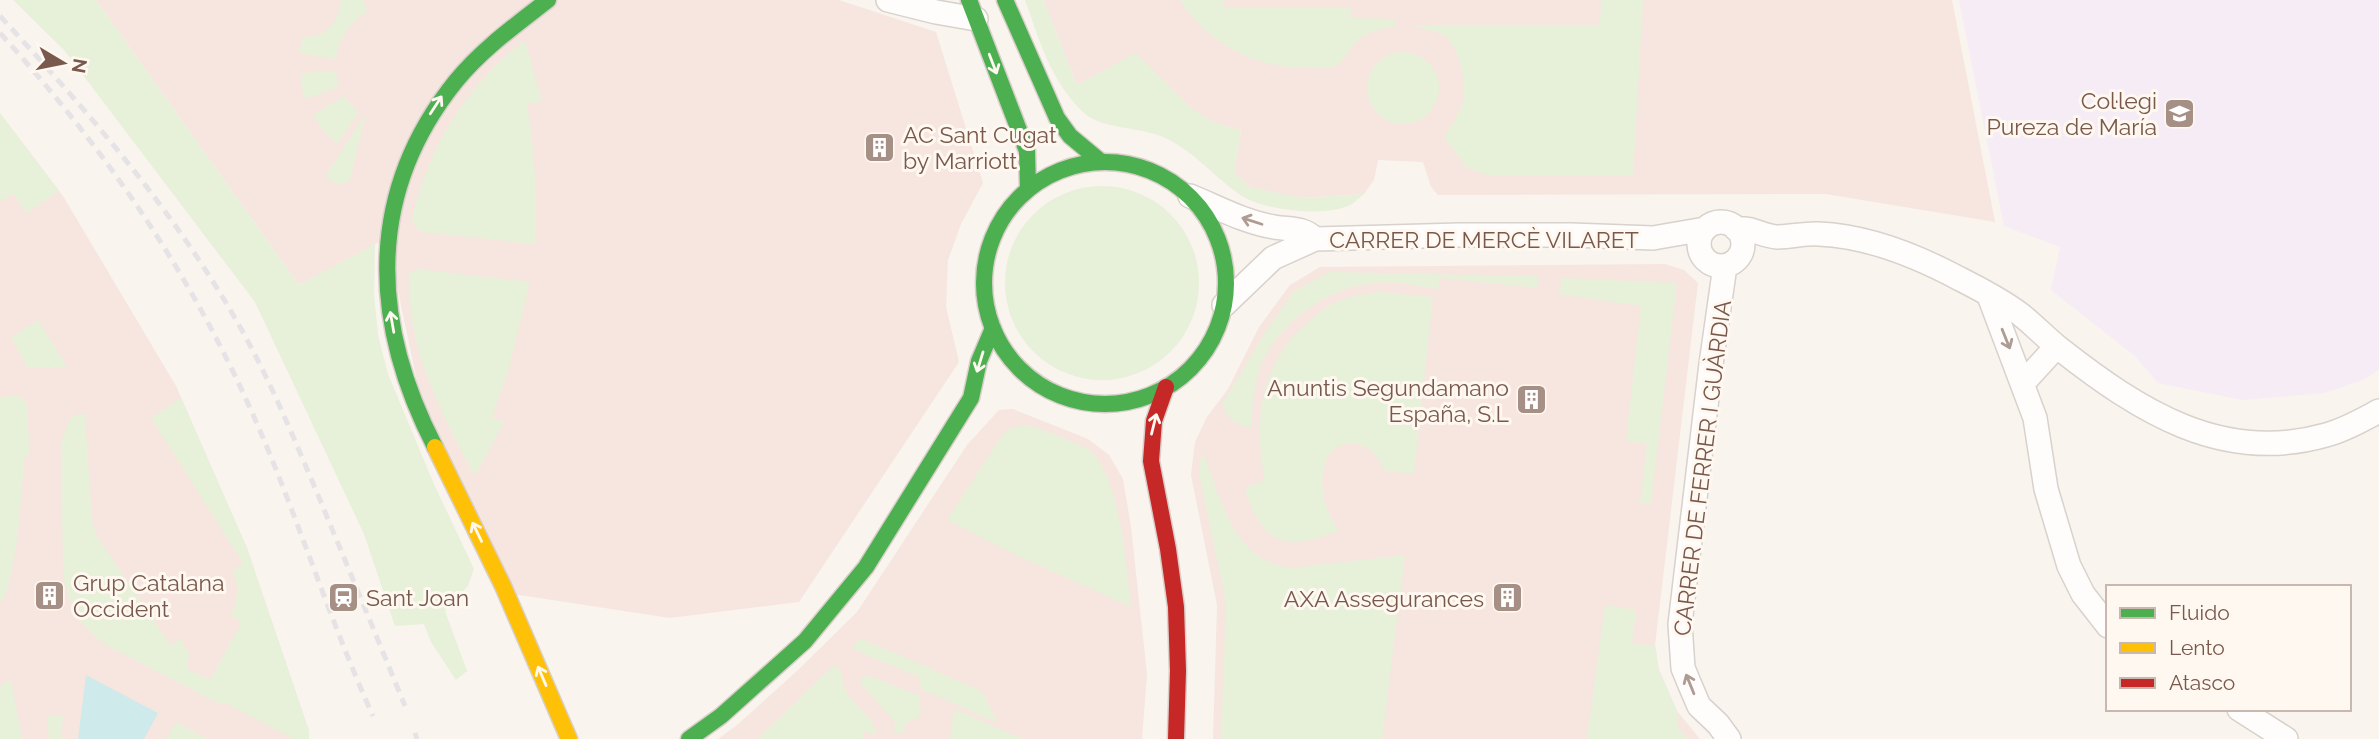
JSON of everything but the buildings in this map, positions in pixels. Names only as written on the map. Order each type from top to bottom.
[{"type":"street","points":[[548,0],[485,48],[441,97],[421,128],[407,159],[393,202],[386,247],[389,306],[396,346],[411,395],[508,593],[569,739]]},
{"type":"street","points":[[888,0],[936,12],[973,10],[1027,150],[1028,189]]},
{"type":"street","points":[[1005,0],[1056,118],[1070,136],[1100,161]]},
{"type":"street","points":[[1100,161],[1124,162],[1146,168],[1165,177],[1189,196],[1206,216],[1218,240],[1225,265],[1224,305],[1215,333],[1189,370],[1166,387],[1142,398],[1102,404],[1063,397],[1021,378],[993,328],[984,292],[987,254],[1001,219],[1028,189],[1061,169],[1100,161]]},
{"type":"street","name":"CARRER DE MERCÈ VILARET","points":[[1189,196],[1271,227],[1307,231],[1315,239]]},
{"type":"street","points":[[1775,237],[1733,260],[1712,264],[1702,256],[1699,242],[1705,229],[1724,223],[1736,229],[1747,228],[1775,237],[1819,234],[1848,238],[1895,251],[1937,267],[2020,314],[2056,347],[2131,401],[2213,438],[2251,443],[2289,442],[2325,435],[2379,411]]},
{"type":"street","name":"CARRER DE MERCÈ VILARET","points":[[1224,305],[1273,258],[1315,239],[1488,235],[1653,238],[1705,229]]},
{"type":"street","points":[[1733,260],[1742,240],[1736,229]]},
{"type":"street","name":"CARRER DE MERCÈ VILARET","points":[[1653,238],[1690,248],[1702,256]]},
{"type":"street","name":"CARRER DE FERRER I GUÀRDIA","points":[[1729,739],[1699,706],[1690,685],[1683,668],[1680,624],[1711,364],[1733,260]]},
{"type":"street","points":[[1989,296],[2024,382],[2035,418],[2046,489],[2069,566],[2083,594],[2106,623]]},
{"type":"street","points":[[690,739],[721,716],[805,641],[866,567],[978,395],[979,361],[993,328]]},
{"type":"street","points":[[2024,382],[2056,347]]},
{"type":"street","points":[[1166,387],[1154,421],[1151,461],[1170,559],[1176,607],[1178,671],[1175,739]]},
{"type":"street","points":[[1102,404],[1120,420]]},
{"type":"street","points":[[1136,439],[1151,461]]},
{"type":"street","points":[[2242,711],[2286,739]]},
{"type":"shaded area","points":[[96,0],[839,0],[936,32],[983,183],[961,224],[948,260],[946,307],[959,362],[799,602],[670,618],[507,593],[427,430],[387,238],[299,285]]},
{"type":"shaded area","points":[[1043,0],[1952,0],[1995,222],[1826,194],[1438,195],[1431,187],[1423,162],[1378,160],[1374,180],[1364,194],[1302,198],[1269,192],[1250,187],[1234,172],[1241,131],[1211,121],[1193,110],[1136,54],[1077,85]]},
{"type":"shaded area","name":"Col·legi Pureza de María","points":[[1959,0],[2379,0],[2379,370],[2363,380],[2324,393],[2243,400],[2158,383],[2135,356],[2051,290],[2060,247],[2004,226]]},
{"type":"shaded area","points":[[0,113],[63,196],[176,386],[247,548],[309,731],[309,739],[0,739]]},
{"type":"shaded area","points":[[1665,264],[1684,270],[1698,283],[1655,645],[1659,670],[1677,711],[1700,739],[1213,739],[1217,605],[1191,475],[1195,442],[1207,417],[1228,389],[1259,327],[1290,285],[1320,267]]},
{"type":"shaded area","points":[[1013,409],[1088,439],[1109,455],[1123,479],[1147,674],[1142,739],[718,739],[798,670],[857,612],[967,445],[999,410]]},
{"type":"green space","points":[[13,0],[96,0],[299,285],[375,244],[374,295],[378,335],[388,374],[433,482],[474,569],[468,586],[445,611],[467,671],[456,680],[431,642],[424,624],[395,626],[364,534],[255,302],[64,50]]},
{"type":"green space","points":[[341,0],[363,0],[368,11],[346,31],[336,59],[299,53],[303,37],[318,35],[330,27],[338,15]]},
{"type":"green space","points":[[1025,0],[1043,0],[1077,85],[1136,53],[1191,108],[1211,121],[1241,131],[1234,172],[1250,187],[1302,198],[1364,194],[1352,204],[1327,211],[1295,211],[1263,205],[1249,200],[1229,187],[1174,142],[1091,118],[1072,100],[1054,73]]},
{"type":"green space","points":[[1180,0],[1224,0],[1224,8],[1351,8],[1351,18],[1395,19],[1395,26],[1364,36],[1335,66],[1289,67],[1252,59],[1235,51],[1205,29],[1191,16]]},
{"type":"green space","points":[[1601,0],[1643,0],[1633,176],[1487,175],[1466,167],[1444,137],[1463,101],[1464,83],[1457,55],[1442,34],[1411,25],[1600,25]]},
{"type":"green space","points":[[522,42],[526,44],[542,101],[527,104],[535,174],[535,244],[421,232],[412,219],[428,168],[439,144],[466,99]]},
{"type":"green space","points":[[1403,52],[1417,55],[1429,62],[1436,74],[1439,88],[1436,102],[1429,114],[1417,121],[1403,124],[1389,121],[1377,114],[1370,102],[1367,88],[1370,74],[1377,62],[1389,55]]},
{"type":"green space","points":[[336,71],[339,87],[305,99],[301,73]]},
{"type":"green space","points":[[344,96],[358,113],[337,144],[321,128],[313,115]]},
{"type":"green space","points":[[0,113],[59,191],[26,213],[13,193],[0,202]]},
{"type":"green space","points":[[366,113],[350,180],[346,184],[337,184],[325,177]]},
{"type":"green space","points":[[1102,186],[1139,194],[1170,215],[1191,246],[1199,283],[1191,320],[1170,351],[1139,372],[1102,380],[1065,372],[1034,351],[1013,320],[1005,283],[1013,246],[1034,215],[1065,194]]},
{"type":"green space","points":[[416,269],[530,282],[507,375],[492,417],[504,423],[476,474],[472,472],[427,377],[410,302],[409,274]]},
{"type":"green space","points":[[1329,272],[1539,276],[1537,288],[1440,278],[1438,289],[1385,282],[1348,288],[1330,296],[1298,316],[1273,344],[1257,376],[1251,428],[1236,423],[1222,404],[1265,333],[1293,292]]},
{"type":"green space","points":[[1561,278],[1677,283],[1651,504],[1640,503],[1647,444],[1626,440],[1641,306],[1560,294]]},
{"type":"green space","points":[[1377,292],[1433,297],[1414,474],[1385,471],[1375,454],[1361,445],[1348,444],[1336,448],[1327,458],[1322,487],[1326,506],[1339,531],[1306,541],[1285,541],[1268,532],[1261,524],[1245,488],[1265,480],[1261,457],[1261,412],[1272,371],[1295,334],[1323,309],[1341,300]]},
{"type":"green space","points":[[38,320],[67,367],[28,368],[11,338]]},
{"type":"green space","points":[[14,395],[23,399],[27,405],[30,456],[25,455],[15,551],[8,588],[2,603],[0,398]]},
{"type":"green space","points":[[181,398],[247,548],[309,731],[309,739],[293,739],[108,646],[83,623],[68,595],[63,572],[61,444],[68,423],[75,415],[85,413],[92,521],[96,535],[171,646],[180,638],[190,655],[187,669],[210,680],[242,622],[231,616],[237,594],[232,571],[243,563],[151,418]]},
{"type":"green space","points":[[1029,425],[1085,448],[1100,464],[1109,481],[1120,524],[1131,607],[1018,556],[947,520],[1002,435],[1013,427]]},
{"type":"green space","points":[[1203,453],[1232,525],[1255,553],[1271,563],[1290,568],[1405,555],[1382,739],[1221,739],[1226,602],[1200,479],[1199,465]]},
{"type":"green space","points":[[1605,605],[1636,610],[1632,644],[1655,645],[1659,670],[1677,711],[1678,727],[1687,739],[1587,739]]},
{"type":"green space","points":[[860,638],[982,691],[998,723],[921,689],[919,677],[852,649]]},
{"type":"green space","points":[[834,665],[842,672],[845,691],[869,718],[877,734],[864,732],[863,739],[758,739]]},
{"type":"green space","points":[[867,675],[920,696],[919,718],[907,723],[902,735],[894,732],[895,722],[862,685],[861,679]]},
{"type":"green space","points":[[11,679],[22,739],[0,739],[0,686]]},
{"type":"green space","points":[[954,709],[1023,739],[950,739]]},
{"type":"green space","points":[[47,715],[63,715],[61,739],[49,739]]},
{"type":"green space","points":[[176,722],[205,738],[205,739],[166,739]]},
{"type":"water","points":[[86,675],[158,713],[144,739],[78,739]]},
{"type":"railway","points":[[0,16],[68,91],[132,168],[220,292],[255,355],[283,414],[405,706]]},
{"type":"railway","points":[[0,33],[77,124],[112,171],[146,219],[206,319],[258,426],[373,716]]},
{"type":"railway","points":[[415,733],[417,739]]},
{"type":"traffic: fast","points":[[435,447],[414,400],[398,353],[390,306],[387,260],[392,214],[405,168],[426,124],[456,81],[488,48],[548,0]]},
{"type":"traffic: fast","points":[[969,0],[1027,151],[1028,189]]},
{"type":"traffic: fast","points":[[1005,0],[1057,118],[1070,136],[1100,161]]},
{"type":"traffic: fast","points":[[1093,162],[1117,162],[1162,176],[1191,197],[1206,216],[1217,237],[1224,259],[1226,283],[1224,307],[1217,329],[1206,350],[1191,369],[1162,390],[1140,399],[1117,404],[1093,404],[1048,390],[1028,377],[1011,360],[998,340],[989,318],[984,295],[984,271],[998,226],[1011,206],[1028,189],[1048,176],[1070,167],[1093,162]]},
{"type":"traffic: fast","points":[[689,739],[721,716],[805,641],[866,567],[971,398],[979,361],[993,328]]},
{"type":"traffic: slow","points":[[435,447],[503,586],[569,739]]},
{"type":"traffic: jam","points":[[1166,387],[1154,421],[1151,461],[1176,607],[1176,739]]},
{"type":"place","name":"Col·legi Pureza de María","points":[[2180,113]]},
{"type":"place","name":"AC Sant Cugat by Marriott","points":[[880,147]]},
{"type":"place","name":"Anuntis Segundamano España, S.L","points":[[1532,400]]},
{"type":"place","name":"Grup Catalana Occident","points":[[50,595]]},
{"type":"place","name":"Sant Joan","points":[[343,597]]},
{"type":"place","name":"AXA Assegurances","points":[[1507,598]]}]
